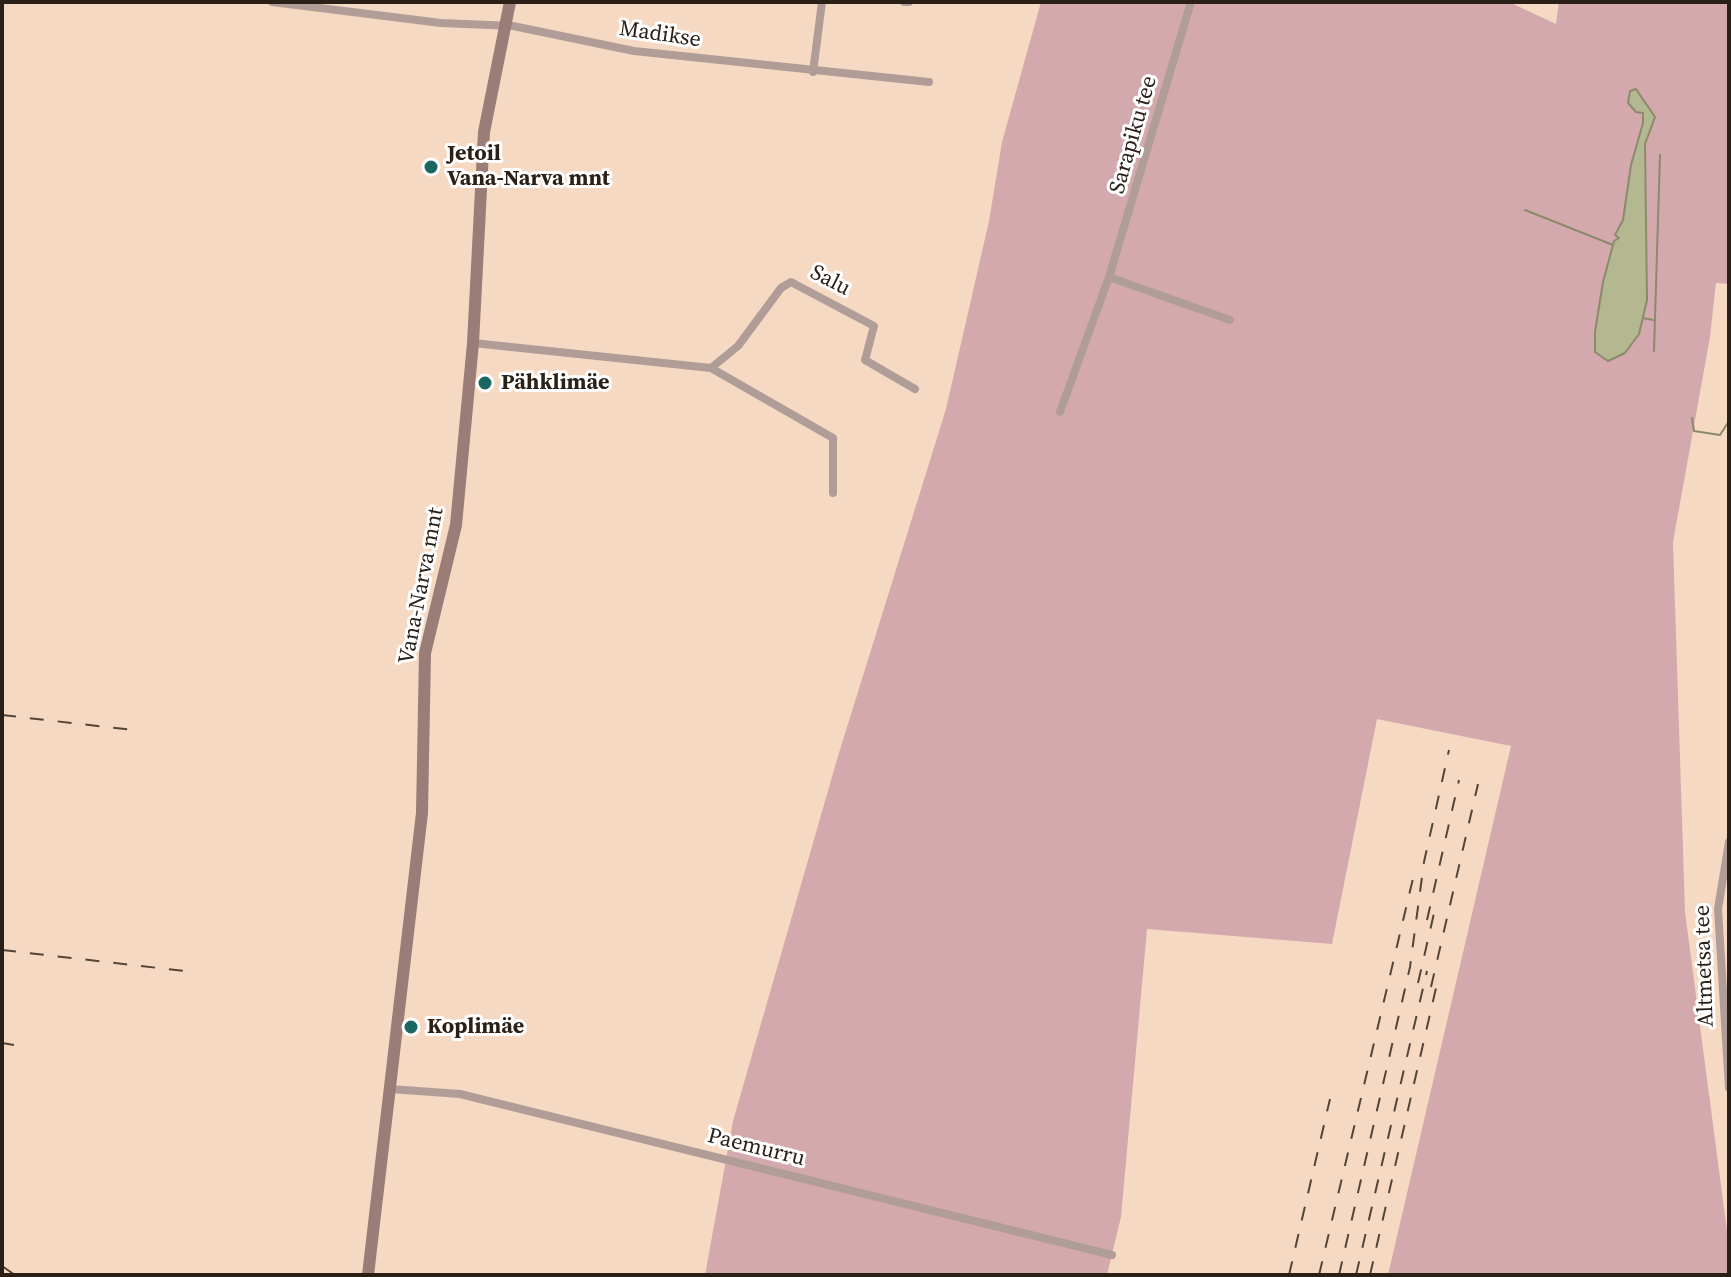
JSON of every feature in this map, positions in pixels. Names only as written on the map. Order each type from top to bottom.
[{"type":"main road","name":"Vana-Narva mnt","points":[[368,1275],[422,813],[425,653],[454,539],[473,343],[484,132],[510,2]]},
{"type":"street","name":"Madikse","points":[[272,2],[441,23],[504,25],[634,51],[929,82]]},
{"type":"street","points":[[813,72],[822,2]]},
{"type":"street","name":"Sarapiku tee","points":[[1060,412],[1109,277],[1191,2]]},
{"type":"street","points":[[1109,277],[1230,320]]},
{"type":"street","name":"Salu","points":[[711,368],[738,346],[781,288],[791,282],[874,326],[865,360],[915,389]]},
{"type":"street","points":[[473,343],[711,368],[833,438],[833,493]]},
{"type":"street","name":"Altmetsa tee","points":[[1729,842],[1718,909],[1729,1088]]},
{"type":"street","name":"Paemurru","points":[[390,1089],[460,1094],[1112,1255]]},
{"type":"shaded area","points":[[1041,2],[1509,2],[1556,24],[1559,2],[1729,2],[1729,284],[1716,283],[1710,337],[1673,542],[1685,912],[1729,1246],[1729,1275],[1388,1275],[1511,746],[1377,719],[1332,944],[1147,929],[1121,1217],[1107,1275],[705,1275],[733,1121],[838,756],[946,409],[989,221],[1002,142]]},
{"type":"shaded area","points":[[1636,89],[1655,117],[1645,144],[1647,300],[1639,334],[1625,353],[1608,361],[1595,352],[1595,332],[1603,282],[1614,241],[1619,238],[1615,235],[1623,220],[1631,165],[1643,123],[1643,113],[1636,112],[1628,103],[1630,91]]},
{"type":"waterway","points":[[1654,351],[1660,155]]},
{"type":"waterway","points":[[1525,210],[1613,245]]},
{"type":"waterway","points":[[1643,318],[1653,320]]},
{"type":"waterway","points":[[1692,418],[1694,431],[1720,435],[1729,421]]},
{"type":"railway","points":[[2,715],[133,730]]},
{"type":"railway","points":[[1339,1275],[1410,967],[1424,862],[1449,750]]},
{"type":"railway","points":[[1427,920],[1459,780]]},
{"type":"railway","points":[[1431,987],[1478,784]]},
{"type":"railway","points":[[1319,1275],[1415,870]]},
{"type":"railway","points":[[1418,983],[1435,909]]},
{"type":"railway","points":[[2,950],[193,972]]},
{"type":"railway","points":[[1356,1275],[1427,971]]},
{"type":"railway","points":[[1370,1275],[1439,975]]},
{"type":"railway","points":[[2,1043],[14,1045]]},
{"type":"railway","points":[[1289,1275],[1330,1099]]},
{"type":"railway","points":[[2,1266],[15,1275]]},
{"type":"place","name":"Jetoil Vana-Narva mnt","points":[[431,167]]},
{"type":"place","name":"Pähklimäe","points":[[485,383]]},
{"type":"place","name":"Koplimäe","points":[[411,1027]]}]
